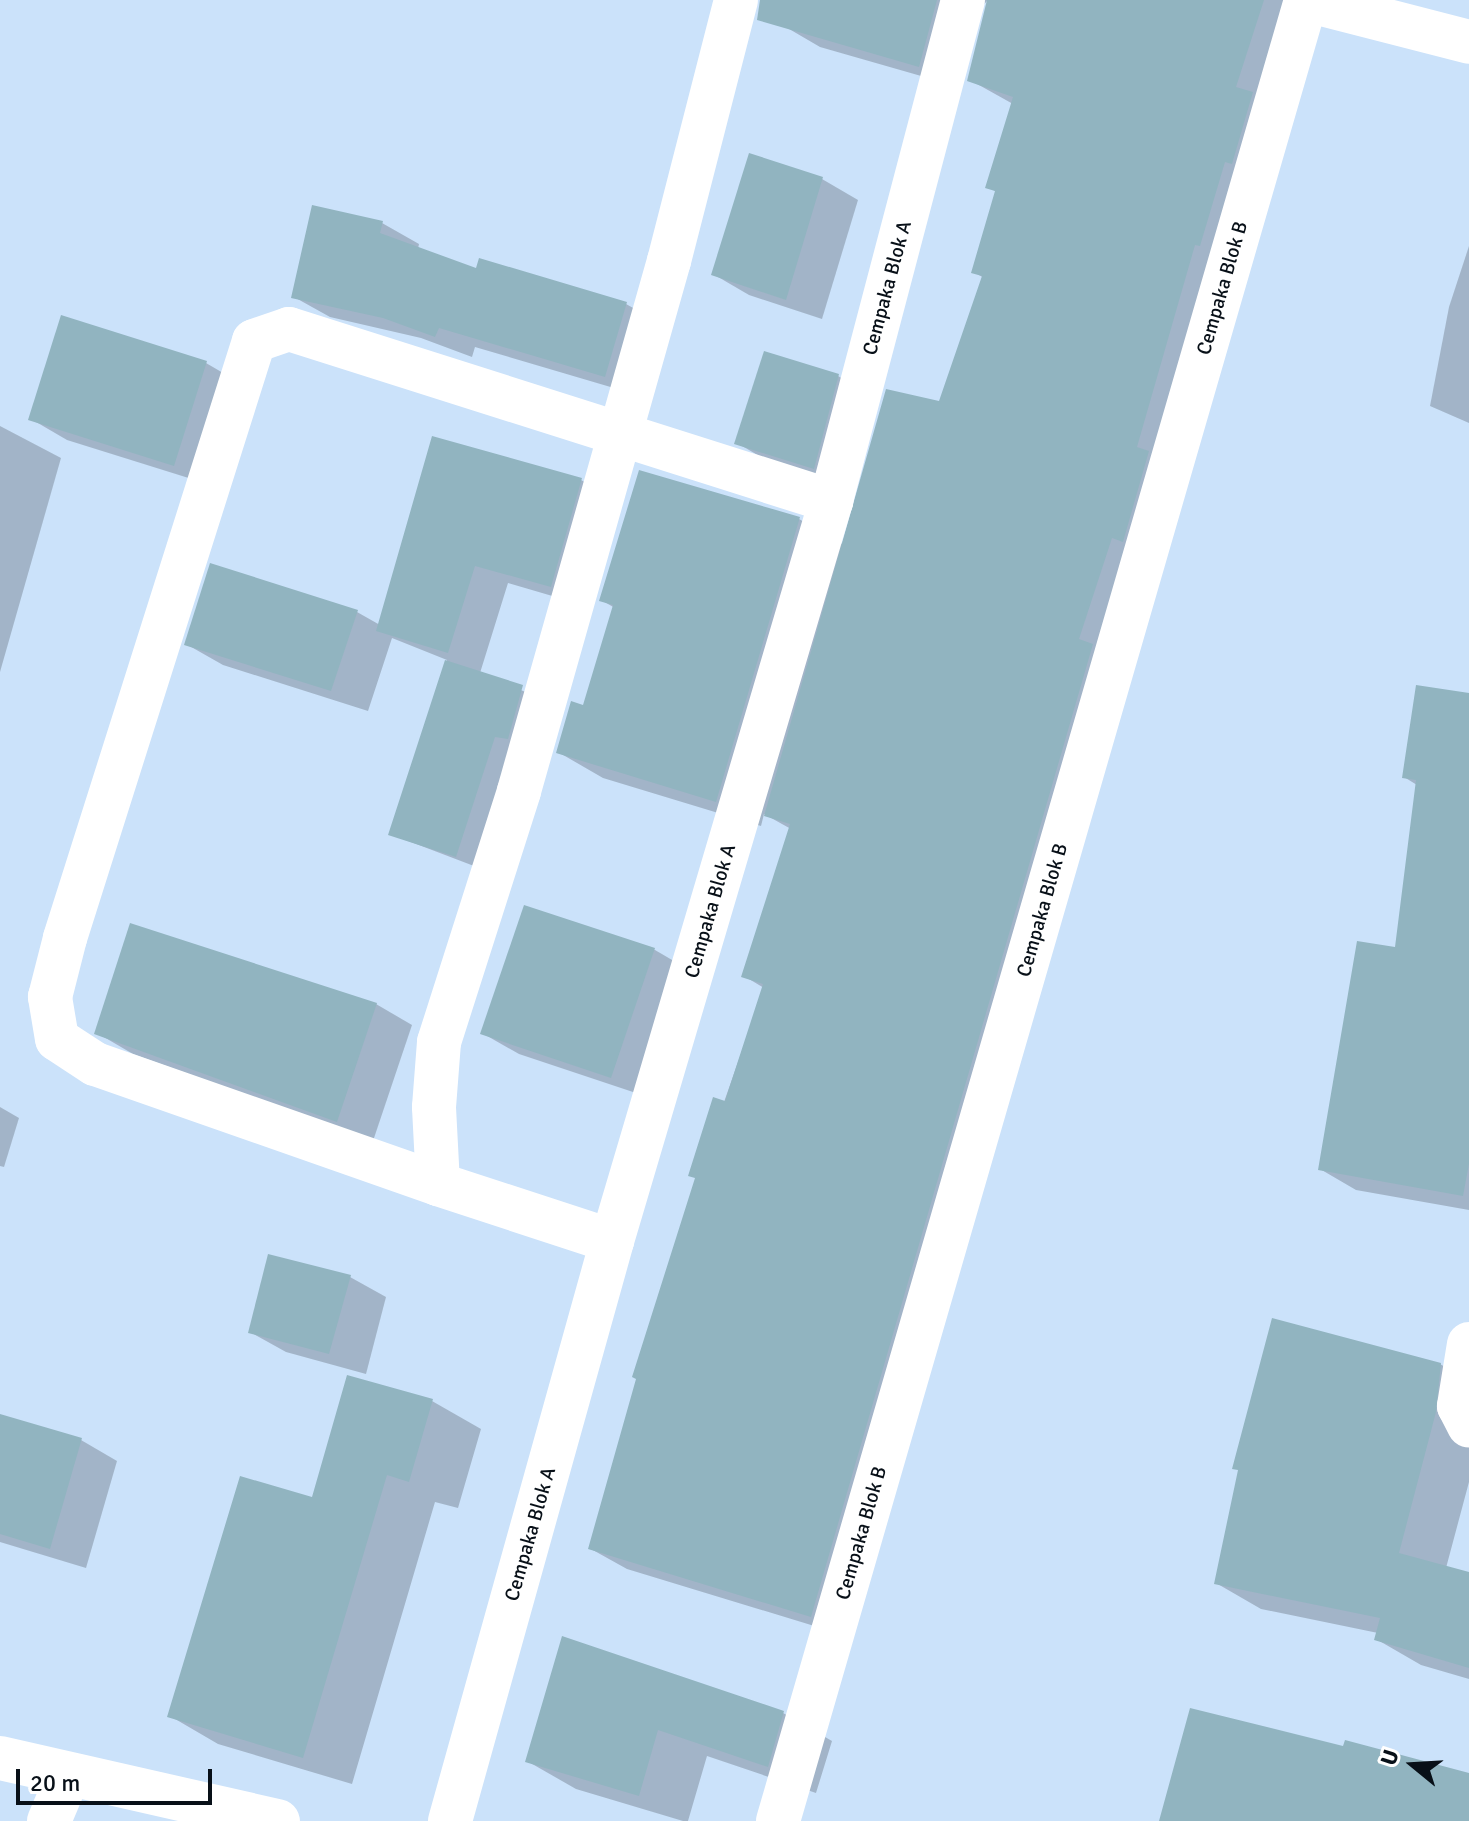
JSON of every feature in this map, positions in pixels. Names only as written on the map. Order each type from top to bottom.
[{"type":"street","points":[[438,1184],[434,1107],[439,1042],[519,791],[620,434],[736,0]]},
{"type":"street","name":"Cempaka Blok A","points":[[450,1821],[612,1241],[831,501],[963,0]]},
{"type":"street","points":[[1306,0],[1469,42]]},
{"type":"street","name":"Cempaka Blok B","points":[[778,1821],[1306,0]]},
{"type":"street","points":[[612,1241],[438,1184],[95,1064],[57,1039],[50,997],[254,341],[289,329],[831,501]]},
{"type":"street","points":[[1469,1344],[1459,1406],[1469,1426]]},
{"type":"street","points":[[0,1758],[68,1776],[278,1821]]},
{"type":"street","points":[[49,1821],[68,1776]]},
{"type":"building","points":[[760,0],[937,0],[919,67],[757,20]]},
{"type":"building","points":[[987,0],[1264,0],[1236,87],[1253,92],[1232,164],[1225,162],[1200,246],[1195,245],[1137,447],[1149,451],[1123,542],[1112,538],[1079,639],[1093,644],[811,1617],[588,1549],[636,1379],[632,1377],[695,1178],[688,1176],[713,1097],[725,1101],[763,984],[741,977],[790,824],[764,816],[886,389],[939,401],[982,276],[971,273],[995,191],[985,188],[1013,97],[967,81]]},
{"type":"building","points":[[749,153],[823,177],[786,300],[711,275]]},
{"type":"building","points":[[312,205],[383,221],[380,233],[476,268],[479,258],[627,302],[605,377],[439,328],[435,337],[383,318],[291,298]]},
{"type":"building","points":[[61,315],[207,361],[174,466],[28,420]]},
{"type":"building","points":[[764,351],[839,374],[814,469],[734,444]]},
{"type":"building","points":[[432,436],[582,478],[551,587],[475,566],[448,653],[376,631]]},
{"type":"building","points":[[639,470],[800,517],[716,802],[556,753],[571,701],[583,705],[613,605],[599,601]]},
{"type":"building","points":[[210,563],[358,610],[331,691],[184,645]]},
{"type":"building","points":[[445,660],[523,685],[508,739],[495,737],[456,857],[388,835]]},
{"type":"building","points":[[1416,685],[1469,693],[1469,1164],[1463,1196],[1318,1170],[1357,941],[1395,947],[1416,780],[1402,778]]},
{"type":"building","points":[[524,905],[655,948],[611,1078],[480,1034]]},
{"type":"building","points":[[130,923],[377,1003],[337,1122],[94,1034]]},
{"type":"building","points":[[268,1254],[351,1275],[329,1354],[248,1333]]},
{"type":"building","points":[[1272,1318],[1441,1363],[1436,1412],[1399,1553],[1469,1572],[1469,1668],[1374,1640],[1380,1618],[1214,1584],[1238,1470],[1232,1469]]},
{"type":"building","points":[[347,1375],[433,1399],[409,1482],[387,1475],[303,1758],[167,1717],[240,1476],[312,1497]]},
{"type":"building","points":[[0,1414],[82,1438],[50,1549],[0,1534]]},
{"type":"building","points":[[562,1636],[784,1711],[768,1767],[658,1730],[639,1796],[525,1762]]},
{"type":"building","points":[[1190,1708],[1343,1746],[1345,1740],[1469,1773],[1469,1821],[1159,1821]]}]
